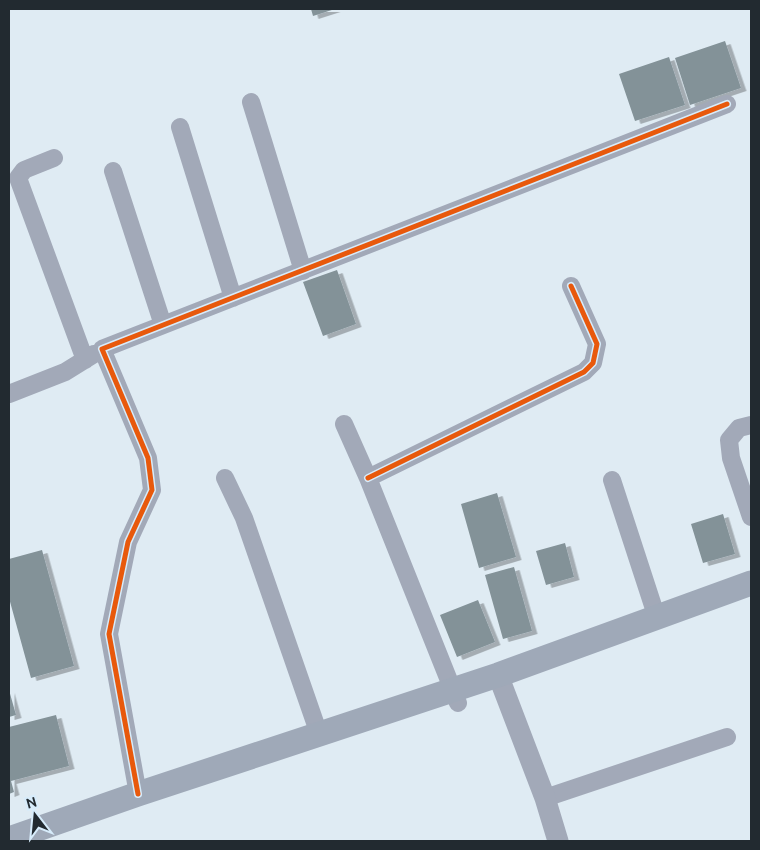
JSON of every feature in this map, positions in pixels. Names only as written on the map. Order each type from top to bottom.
[{"type":"main road","points":[[501,682],[657,618],[751,583]]},
{"type":"main road","points":[[9,839],[140,801],[751,598]]},
{"type":"main road","points":[[52,841],[140,801],[319,734],[455,697]]},
{"type":"street","points":[[251,102],[303,270]]},
{"type":"street","points":[[9,394],[65,372],[102,349],[727,104]]},
{"type":"street","points":[[180,127],[233,298]]},
{"type":"street","points":[[54,158],[24,170],[18,178],[85,360]]},
{"type":"street","points":[[113,171],[163,325]]},
{"type":"street","points":[[368,478],[584,372],[593,363],[596,344],[571,286]]},
{"type":"street","points":[[102,349],[148,458],[152,490],[128,542],[109,634],[140,801]]},
{"type":"street","points":[[344,424],[368,478],[455,697]]},
{"type":"street","points":[[751,425],[740,428],[729,440],[731,458],[751,517]]},
{"type":"street","points":[[224,478],[244,518],[319,734]]},
{"type":"street","points":[[612,480],[657,618]]},
{"type":"street","points":[[501,682],[545,798],[558,841]]},
{"type":"street","points":[[545,798],[727,737]]},
{"type":"building","points":[[311,9],[335,9],[313,16]]},
{"type":"building","points":[[725,41],[741,88],[690,105],[675,58]]},
{"type":"building","points":[[669,57],[685,105],[635,121],[619,74]]},
{"type":"building","points":[[337,270],[356,324],[323,336],[303,282]]},
{"type":"building","points":[[497,493],[516,557],[479,568],[461,504]]},
{"type":"building","points":[[723,514],[735,554],[703,563],[691,524]]},
{"type":"building","points":[[565,543],[574,577],[546,585],[536,551]]},
{"type":"building","points":[[42,550],[74,666],[31,678],[9,598],[9,559]]},
{"type":"building","points":[[514,567],[532,631],[503,639],[485,575]]},
{"type":"building","points":[[478,600],[495,642],[457,657],[440,615]]},
{"type":"building","points":[[9,690],[16,715],[9,717]]},
{"type":"building","points":[[56,715],[69,766],[11,781],[14,792],[9,794],[9,727]]},
{"type":"cycle path","points":[[138,794],[109,634],[128,542],[152,490],[148,458],[102,349],[727,104]]},
{"type":"cycle path","points":[[368,478],[584,372],[593,363],[597,344],[571,286]]}]
